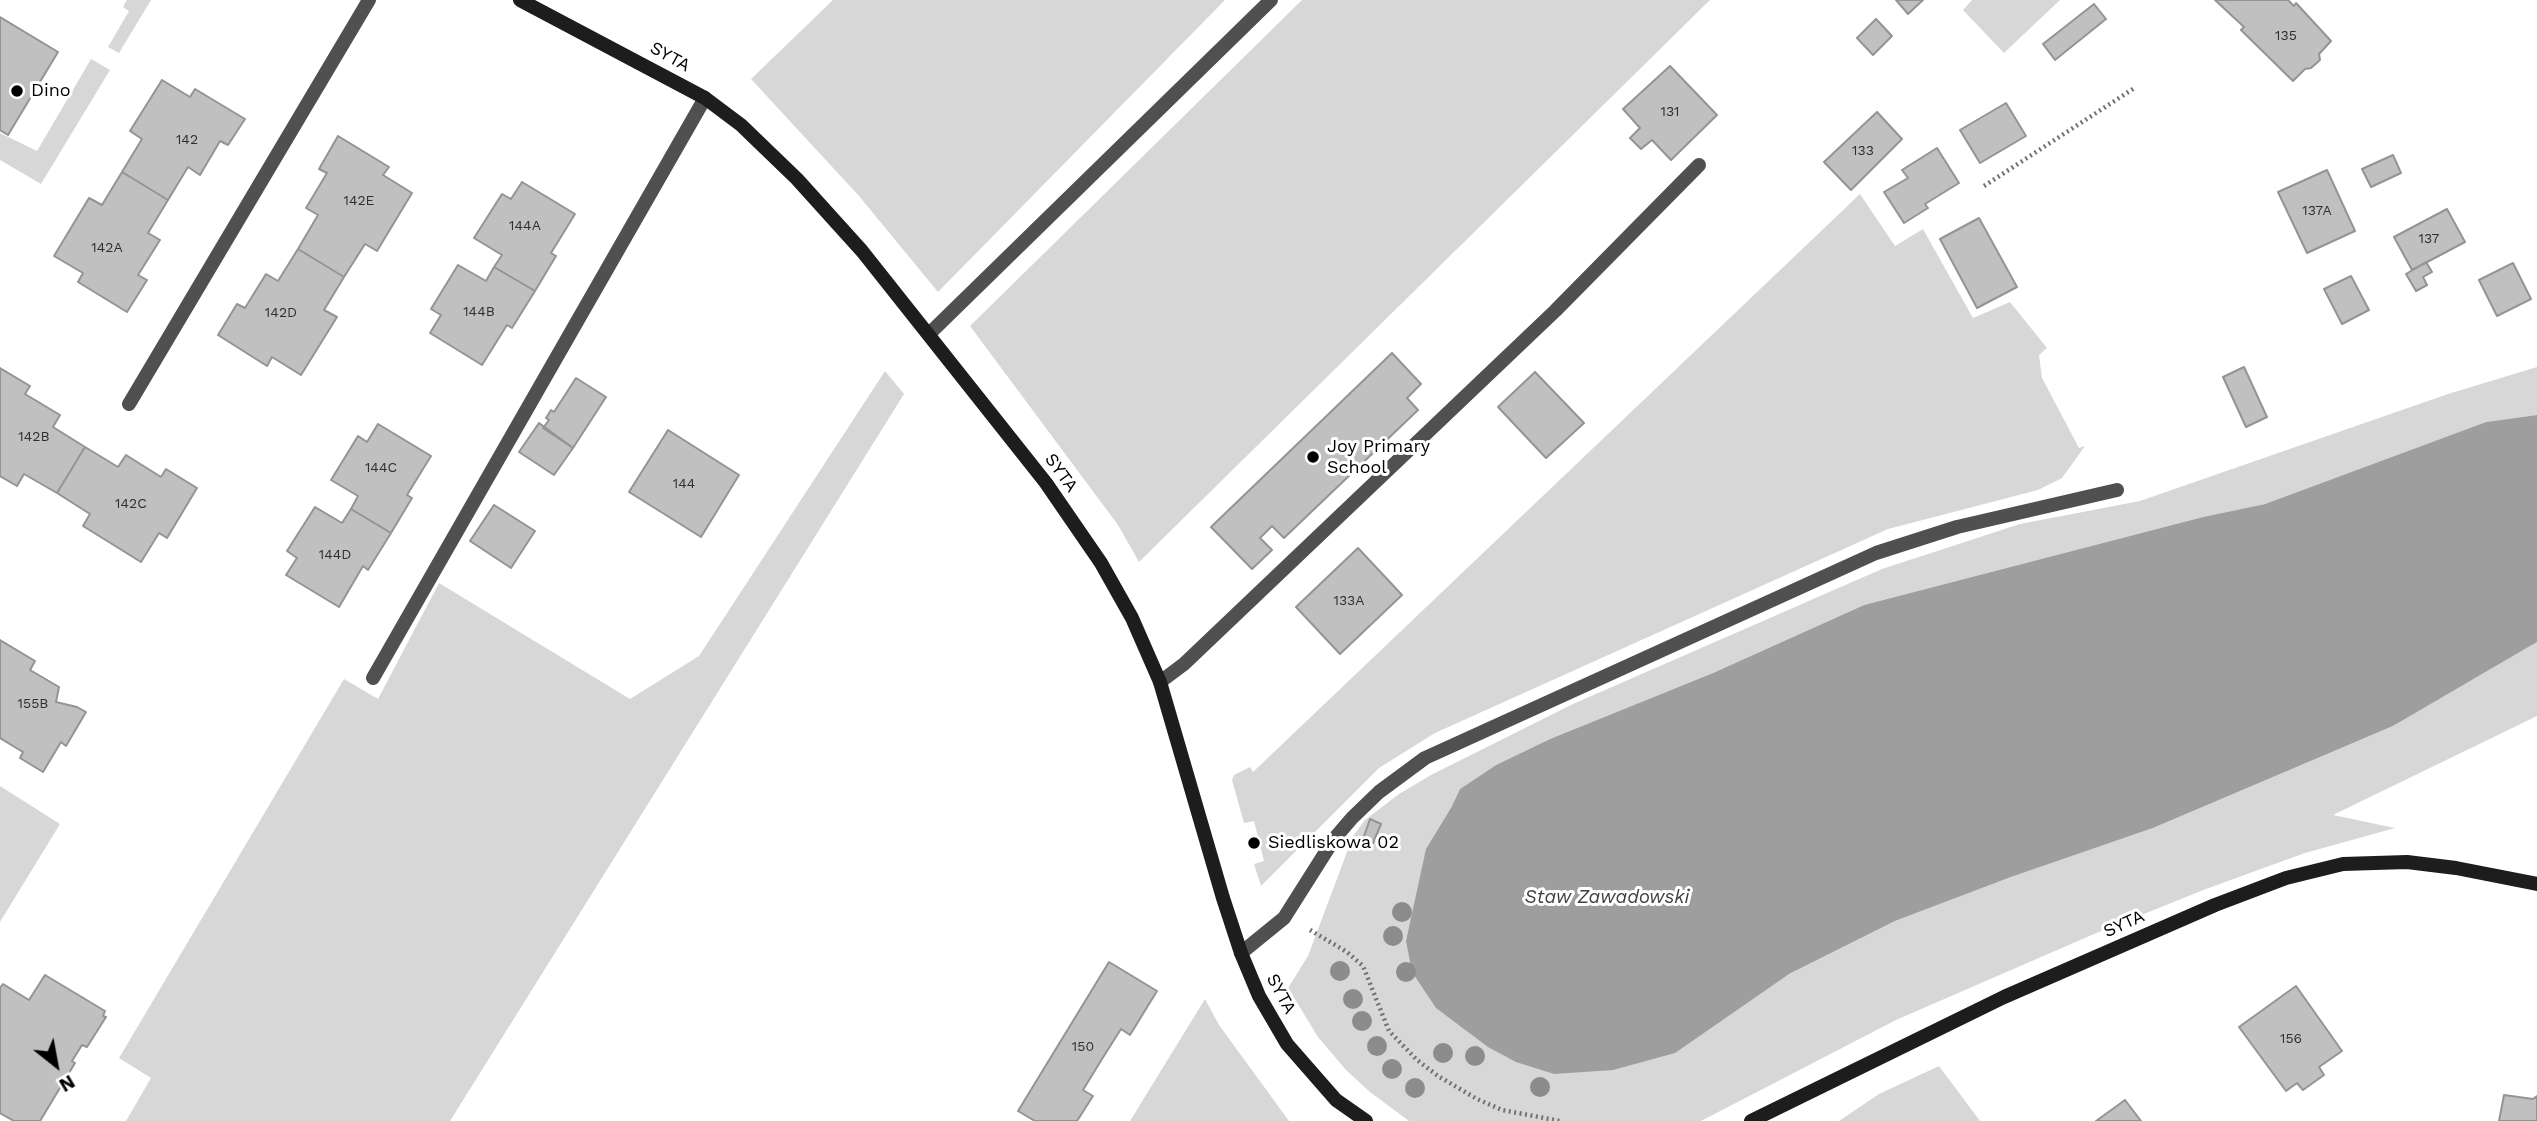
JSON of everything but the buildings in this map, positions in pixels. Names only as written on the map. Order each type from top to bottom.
[{"type":"street","points":[[129,404],[369,0]]},
{"type":"street","name":"SYTA","points":[[520,0],[705,98],[741,125],[805,187],[862,251],[1046,484],[1101,563],[1132,618],[1160,682],[1241,953],[1259,996],[1287,1044],[1336,1100],[1366,1121]]},
{"type":"street","points":[[929,334],[1271,0]]},
{"type":"street","points":[[373,678],[705,98]]},
{"type":"street","points":[[1160,682],[1184,664],[1555,312],[1699,165]]},
{"type":"street","points":[[1241,953],[1284,918],[1334,839],[1352,818],[1379,792],[1425,758],[1876,553],[1957,527],[2117,490]]},
{"type":"street","name":"SYTA","points":[[1751,1121],[2004,997],[2215,905],[2286,878],[2343,864],[2407,862],[2456,867],[2537,884]]},
{"type":"path","points":[[1984,186],[2136,87]]},
{"type":"path","points":[[1317,934],[1346,951],[1363,966],[1389,1031],[1417,1060],[1466,1093],[1502,1110],[1560,1121]]},
{"type":"shaded area","points":[[127,0],[151,0],[119,53],[108,47],[129,11],[123,7]]},
{"type":"shaded area","points":[[833,0],[1225,0],[938,292],[859,196],[751,79]]},
{"type":"shaded area","points":[[1302,0],[1710,0],[1139,562],[1118,525],[970,326]]},
{"type":"shaded area","points":[[1972,0],[2060,0],[2004,53],[1963,10]]},
{"type":"shaded area","points":[[91,59],[110,70],[41,184],[0,160],[0,133],[37,151]]},
{"type":"shaded area","points":[[1860,194],[1895,246],[1923,229],[1973,318],[2010,302],[2047,348],[2039,355],[2042,378],[2079,448],[2085,446],[2062,478],[2038,490],[1888,529],[1435,733],[1379,768],[1261,886],[1254,864],[1264,861],[1254,821],[1244,823],[1232,780],[1234,775],[1250,767],[1253,772]]},
{"type":"shaded area","points":[[2537,367],[2537,415],[2486,422],[2265,504],[2203,517],[1864,605],[1713,673],[1550,739],[1496,765],[1460,789],[1451,808],[1789,974],[1895,921],[2153,828],[2393,726],[2537,642],[2537,716],[2333,815],[2395,828],[2305,853],[2094,934],[1896,1020],[1701,1121],[1409,1121],[1346,1070],[1318,1037],[1288,988],[1308,956],[1353,836],[1365,820],[1399,794],[1431,775],[1573,704],[1882,569],[2020,524],[2140,501],[2448,394]]},
{"type":"shaded area","points":[[885,371],[904,394],[450,1121],[126,1121],[151,1078],[119,1058],[344,679],[378,699],[439,583],[630,699],[699,656]]},
{"type":"shaded area","points":[[0,786],[60,824],[0,922]]},
{"type":"shaded area","points":[[1205,999],[1219,1025],[1289,1121],[1130,1121]]},
{"type":"shaded area","points":[[1939,1066],[1980,1121],[1839,1121],[1879,1094]]},
{"type":"water","name":"Staw Zawadowski","points":[[2537,415],[2537,642],[2393,726],[2153,828],[1895,921],[1789,974],[1675,1053],[1613,1070],[1554,1074],[1516,1062],[1488,1047],[1436,1008],[1412,972],[1406,941],[1426,849],[1460,789],[1496,765],[1550,739],[1713,673],[1864,605],[2203,517],[2265,504],[2486,422]]},
{"type":"place","name":"Dino","points":[[17,91]]},
{"type":"place","name":"Joy Primary School","points":[[1313,457]]},
{"type":"place","name":"Siedliskowa 02","points":[[1254,843]]}]
